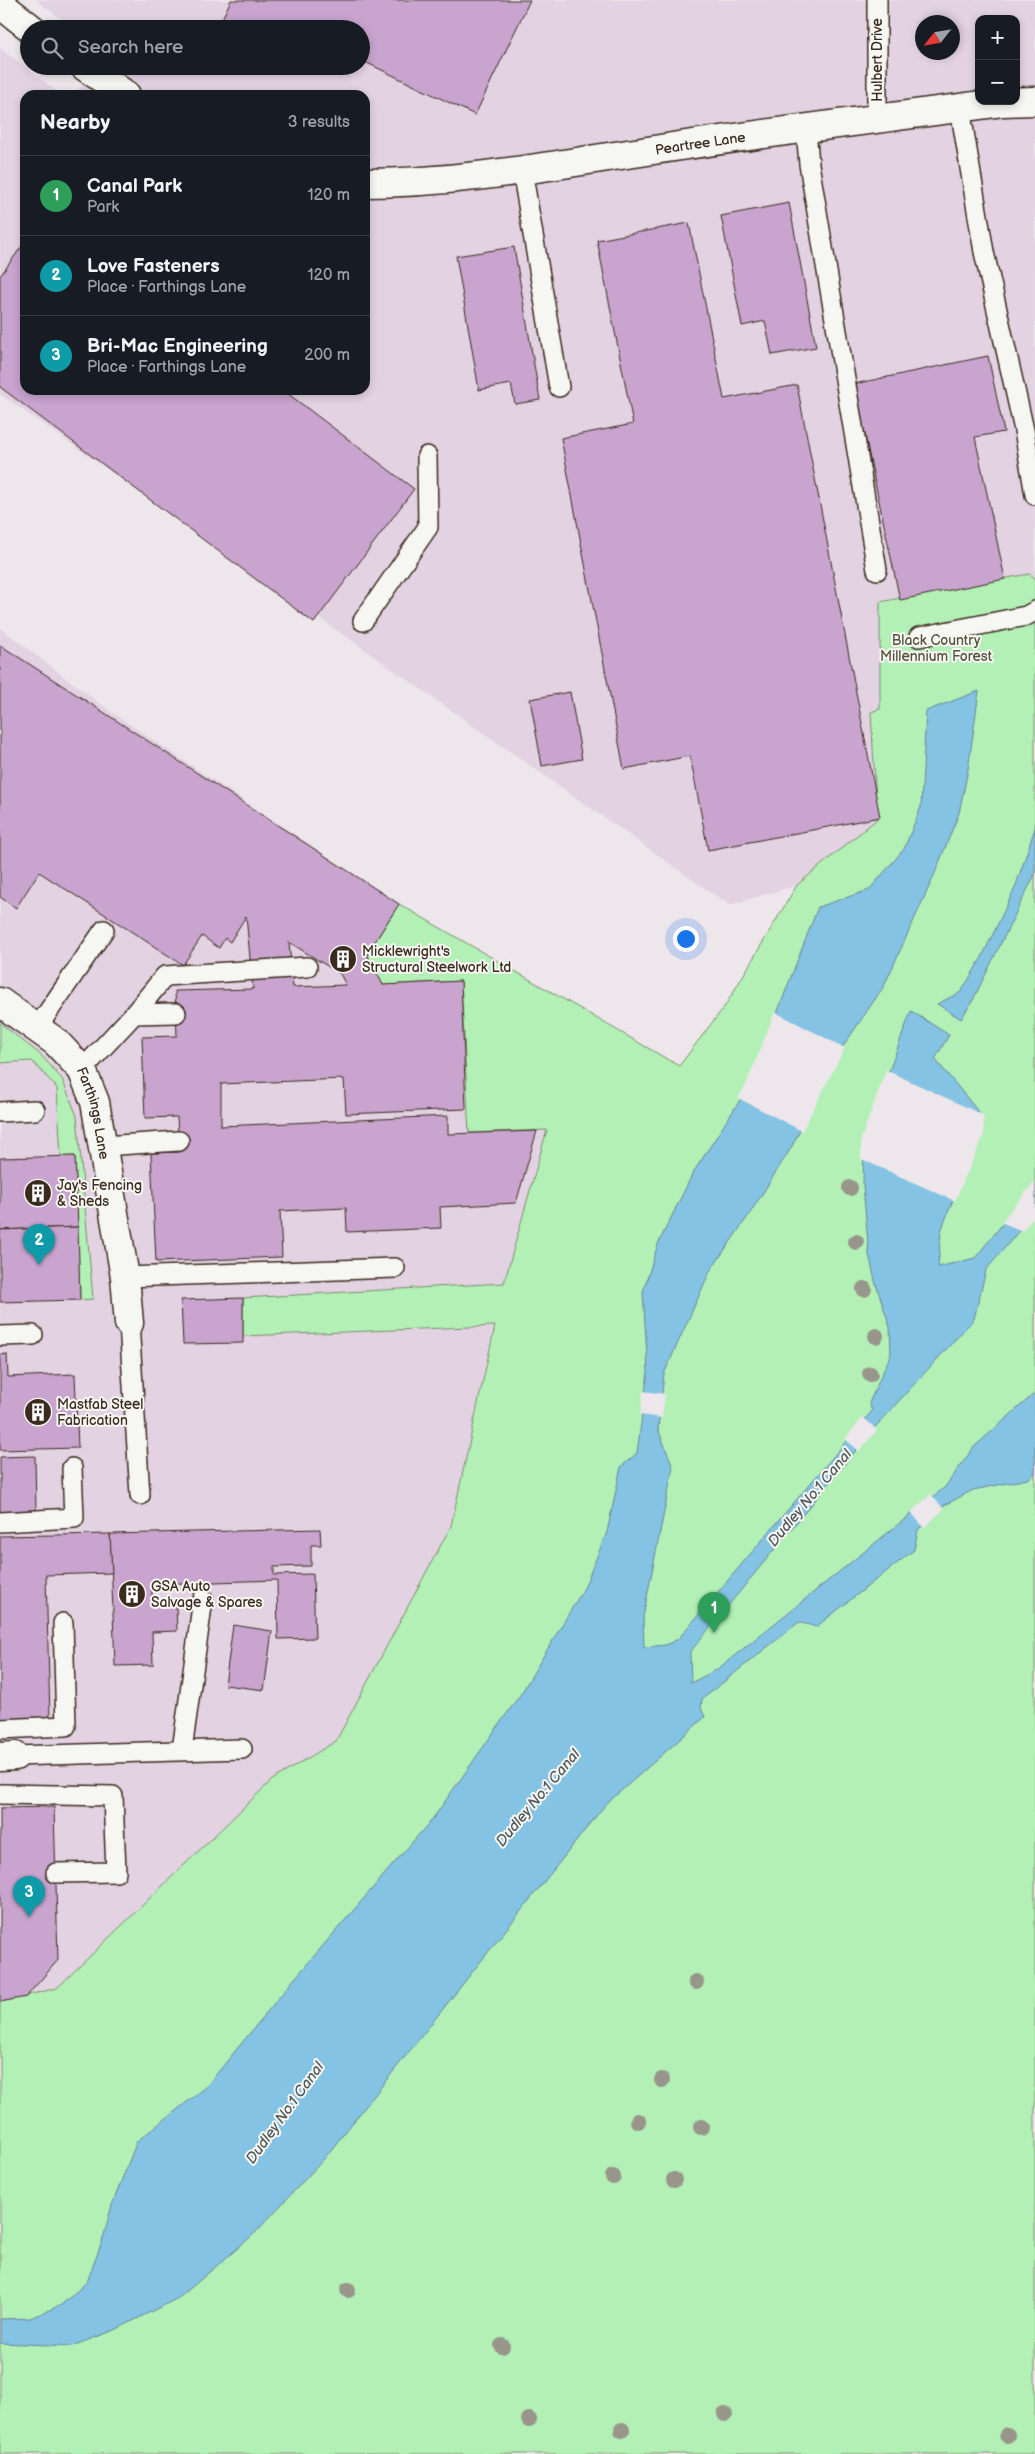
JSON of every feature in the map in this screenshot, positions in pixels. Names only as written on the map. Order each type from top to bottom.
[{"type":"street","points":[[0,4],[20,20]]},
{"type":"street","points":[[97,75],[119,90]]},
{"type":"street","name":"Peartree Lane","points":[[370,183],[419,183],[877,119],[960,108],[1035,101]]},
{"type":"street","name":"Farthings Lane","points":[[0,1002],[56,1042],[82,1070],[95,1102],[124,1277],[128,1324]]},
{"type":"lane","name":"Hulbert Drive","points":[[877,0],[877,119]]},
{"type":"lane","points":[[960,108],[984,252],[1024,430],[1035,495]]},
{"type":"lane","points":[[806,129],[809,164],[877,570]]},
{"type":"lane","points":[[522,170],[559,387]]},
{"type":"lane","points":[[363,621],[428,526],[427,456]]},
{"type":"lane","points":[[920,637],[1026,616],[1035,612]]},
{"type":"lane","points":[[37,1028],[104,930]]},
{"type":"lane","points":[[82,1070],[134,1014],[164,976],[307,967]]},
{"type":"lane","points":[[134,1014],[176,1013]]},
{"type":"lane","points":[[0,1112],[35,1110]]},
{"type":"lane","points":[[103,1146],[179,1141]]},
{"type":"lane","points":[[124,1277],[395,1268]]},
{"type":"lane","points":[[128,1324],[140,1495]]},
{"type":"lane","points":[[0,1336],[33,1335]]},
{"type":"lane","points":[[0,1522],[74,1518],[72,1468]]},
{"type":"lane","points":[[182,1750],[203,1599]]},
{"type":"lane","points":[[0,1730],[66,1726],[63,1623]]},
{"type":"lane","points":[[7,1757],[242,1748]]},
{"type":"lane","points":[[0,1794],[113,1796],[116,1872],[56,1873]]},
{"type":"shaded area","points":[[36,0],[1035,0],[1035,578],[1029,574],[880,602],[880,817],[797,885],[729,905],[0,394],[0,48],[20,63],[20,75],[36,75],[55,90],[20,90],[20,395],[370,395],[370,90],[78,90],[91,75],[370,75],[370,20],[63,20]]},
{"type":"shaded area","points":[[0,628],[111,712],[399,904],[367,954],[461,981],[466,1109],[547,1130],[504,1283],[451,1526],[336,1741],[272,1780],[57,1988],[0,2002]]},
{"type":"green space","name":"Black Country Millennium Forest","points":[[1029,574],[1035,578],[1035,2452],[1029,2454],[0,2454],[0,2002],[57,1988],[272,1780],[336,1741],[451,1526],[495,1326],[243,1336],[243,1298],[504,1283],[547,1130],[469,1133],[461,981],[383,985],[367,954],[399,904],[679,1066],[725,1006],[797,885],[877,819],[871,712],[880,709],[880,602]]},
{"type":"green space","points":[[0,1023],[41,1055],[62,1079],[77,1116],[93,1299],[80,1300],[75,1156],[61,1157],[57,1088],[32,1061],[0,1063]]},
{"type":"water","name":"Dudley No.1 Canal","points":[[979,691],[968,770],[959,813],[933,878],[884,986],[842,1048],[791,1148],[747,1218],[710,1271],[664,1374],[658,1429],[673,1467],[643,1617],[644,1647],[666,1645],[678,1639],[872,1411],[869,1403],[891,1354],[890,1327],[875,1281],[869,1254],[863,1186],[864,1140],[911,1011],[949,1035],[935,1059],[981,1115],[959,1184],[941,1231],[938,1267],[975,1258],[1035,1184],[1035,1212],[986,1270],[974,1319],[876,1426],[690,1652],[691,1683],[719,1668],[945,1487],[974,1447],[1035,1393],[1035,1473],[1028,1479],[973,1490],[943,1506],[918,1530],[914,1550],[816,1627],[799,1622],[702,1699],[701,1708],[705,1717],[605,1805],[323,2160],[253,2235],[180,2297],[115,2330],[72,2346],[0,2343],[0,2319],[30,2318],[61,2305],[87,2282],[102,2242],[112,2205],[137,2141],[205,2088],[290,1984],[434,1817],[522,1692],[584,1588],[607,1532],[621,1467],[637,1453],[648,1371],[643,1292],[658,1244],[693,1173],[749,1086],[818,907],[869,890],[904,849],[921,807],[926,711]]},
{"type":"water","points":[[1035,828],[1035,874],[973,1000],[961,1019],[937,1004],[961,992],[981,959],[1015,888]]},
{"type":"pier","points":[[775,1012],[845,1048],[802,1131],[738,1098],[746,1085]]},
{"type":"pier","points":[[886,1070],[983,1115],[984,1134],[955,1201],[861,1159],[861,1139]]},
{"type":"pier","points":[[1035,1181],[1035,1216],[1022,1231],[1001,1222]]},
{"type":"pier","points":[[643,1391],[665,1394],[662,1418],[640,1415]]},
{"type":"pier","points":[[863,1417],[877,1430],[859,1451],[845,1439]]},
{"type":"pier","points":[[931,1494],[944,1509],[924,1528],[911,1512]]},
{"type":"building","points":[[231,0],[530,0],[475,115],[370,64],[370,20],[221,20]]},
{"type":"building","points":[[789,203],[816,347],[772,355],[765,321],[742,326],[721,216]]},
{"type":"building","points":[[689,223],[724,399],[797,385],[880,817],[708,850],[690,756],[624,769],[561,438],[633,424],[597,240]]},
{"type":"building","points":[[514,247],[540,400],[515,404],[511,384],[479,390],[456,256]]},
{"type":"building","points":[[20,249],[20,395],[290,395],[414,489],[314,623],[0,387],[0,276]]},
{"type":"building","points":[[988,356],[1004,432],[975,437],[1005,579],[900,600],[854,384]]},
{"type":"building","name":"Micklewright's Structural Steelwork Ltd","points":[[0,645],[399,904],[367,954],[383,985],[461,981],[466,1109],[346,1114],[344,1079],[221,1084],[221,1126],[448,1116],[448,1134],[537,1131],[516,1203],[440,1207],[441,1228],[347,1232],[346,1208],[280,1211],[282,1257],[156,1262],[151,1153],[179,1152],[177,1117],[145,1118],[142,1037],[177,1036],[175,991],[253,989],[246,916],[230,942],[225,938],[219,948],[202,936],[183,965],[39,872],[16,908],[0,897]],"holes":[[[289,942],[340,974],[346,985],[293,987]]]},
{"type":"building","points":[[570,692],[582,759],[542,766],[530,699]]},
{"type":"building","name":"Jay's Fencing & Sheds","points":[[75,1156],[78,1227],[0,1230],[0,1158]]},
{"type":"building","points":[[78,1227],[80,1300],[0,1302],[0,1230]]},
{"type":"building","points":[[243,1298],[243,1343],[183,1344],[181,1300]]},
{"type":"building","name":"Mastfab Steel Fabrication","points":[[7,1354],[8,1377],[75,1374],[78,1448],[0,1450],[0,1355]]},
{"type":"building","points":[[35,1456],[36,1513],[0,1514],[0,1457]]},
{"type":"building","name":"GSA Auto Salvage & Spares","points":[[320,1529],[321,1545],[311,1545],[311,1566],[274,1567],[274,1575],[313,1574],[315,1638],[278,1639],[277,1580],[152,1584],[152,1605],[176,1605],[177,1631],[152,1632],[153,1665],[115,1666],[110,1534]]},
{"type":"building","points":[[110,1534],[112,1573],[46,1575],[50,1718],[0,1720],[0,1536]]},
{"type":"building","name":"GSA Auto Salvage & Spares","points":[[233,1625],[272,1631],[264,1690],[225,1685]]},
{"type":"building","points":[[54,1807],[58,1960],[26,1997],[0,2002],[0,1808]]},
{"type":"place","name":"Micklewright's Structural Steelwork Ltd","points":[[343,959]]},
{"type":"place","name":"Jay's Fencing & Sheds","points":[[38,1193]]},
{"type":"place","name":"Love Fasteners","points":[[39,1265]]},
{"type":"place","name":"Mastfab Steel Fabrication","points":[[38,1412]]},
{"type":"place","name":"GSA Auto Salvage & Spares","points":[[132,1594]]},
{"type":"place","name":"Canal Park","points":[[714,1633]]},
{"type":"place","name":"Bri-Mac Engineering","points":[[29,1917]]}]
